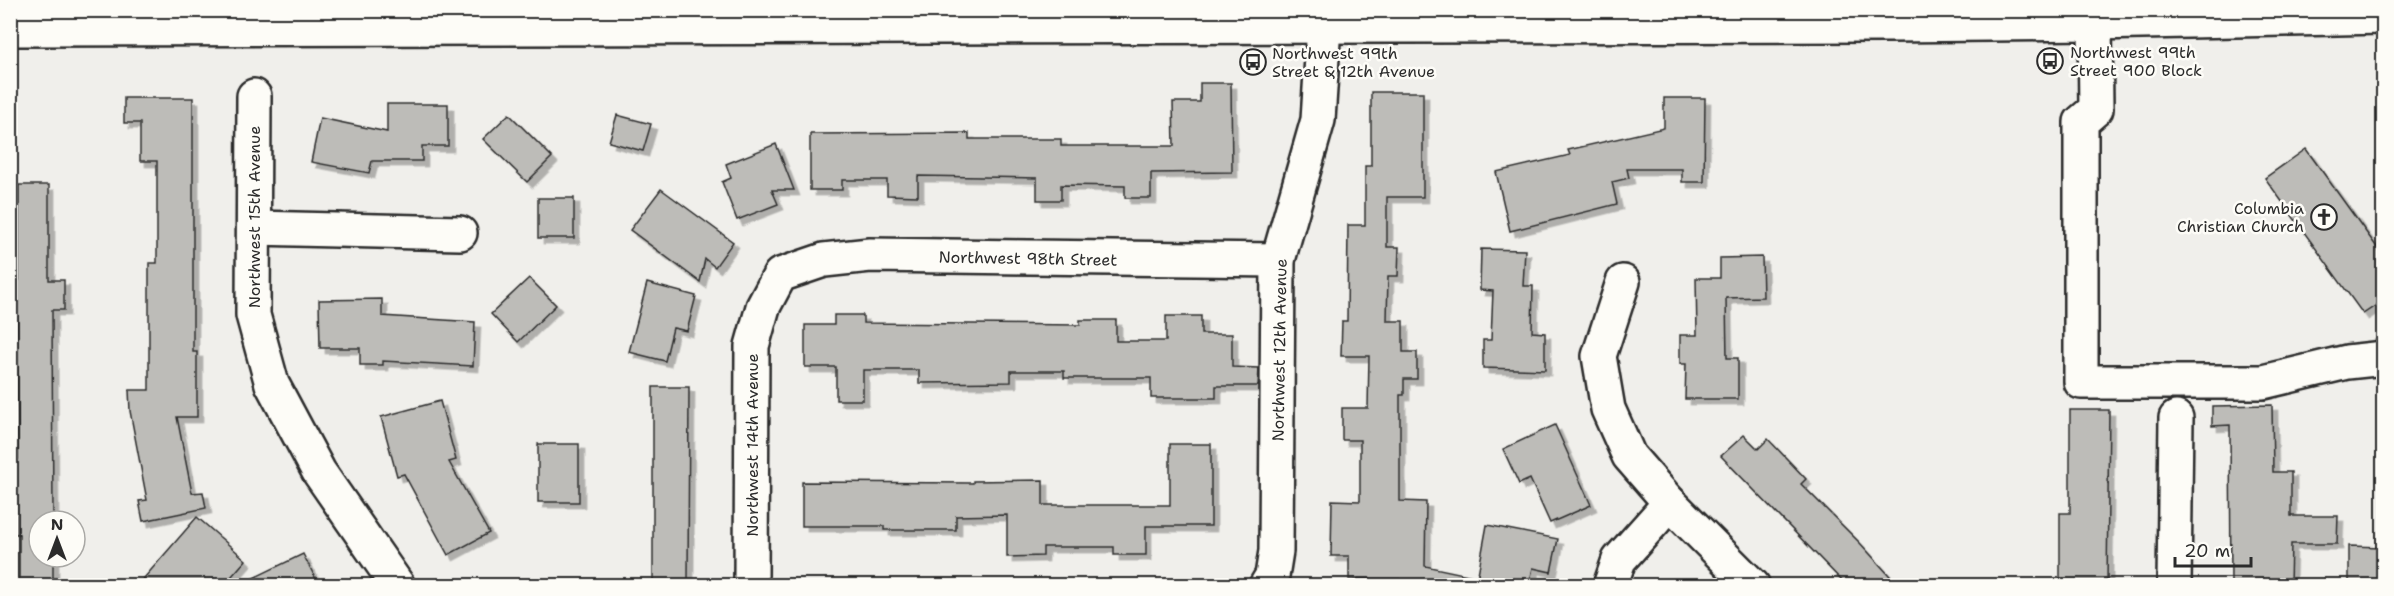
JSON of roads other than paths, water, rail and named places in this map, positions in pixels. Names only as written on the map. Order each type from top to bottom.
[{"type":"street","points":[[10,29],[49,20],[1719,17],[2095,23],[2193,16],[2384,17]]},
{"type":"street","name":"Northwest 12th Avenue","points":[[1266,585],[1272,576],[1276,551],[1278,261],[1318,120],[1325,18]]},
{"type":"street","points":[[2095,23],[2096,109],[2081,122],[2081,382],[2263,382],[2346,362],[2384,357]]},
{"type":"street","name":"Northwest 15th Avenue","points":[[254,96],[253,315],[272,384],[319,472],[398,585]]},
{"type":"street","points":[[254,228],[460,233]]},
{"type":"street","name":"Northwest 98th Street","points":[[780,275],[824,260],[870,255],[1278,261]]},
{"type":"street","name":"Northwest 14th Avenue","points":[[751,585],[752,346],[762,307],[780,275]]},
{"type":"street","points":[[1623,282],[1599,356],[1608,409],[1629,456],[1670,503],[1753,585]]},
{"type":"street","points":[[2174,585],[2176,418]]},
{"type":"street","points":[[1610,585],[1619,560],[1670,503]]},
{"type":"place","name":"Northwest 99th Street 900 Block","points":[[2050,61]]},
{"type":"place","name":"Northwest 99th Street & 12th Avenue","points":[[1253,62]]},
{"type":"place","name":"Columbia Christian Church","points":[[2324,217]]}]
